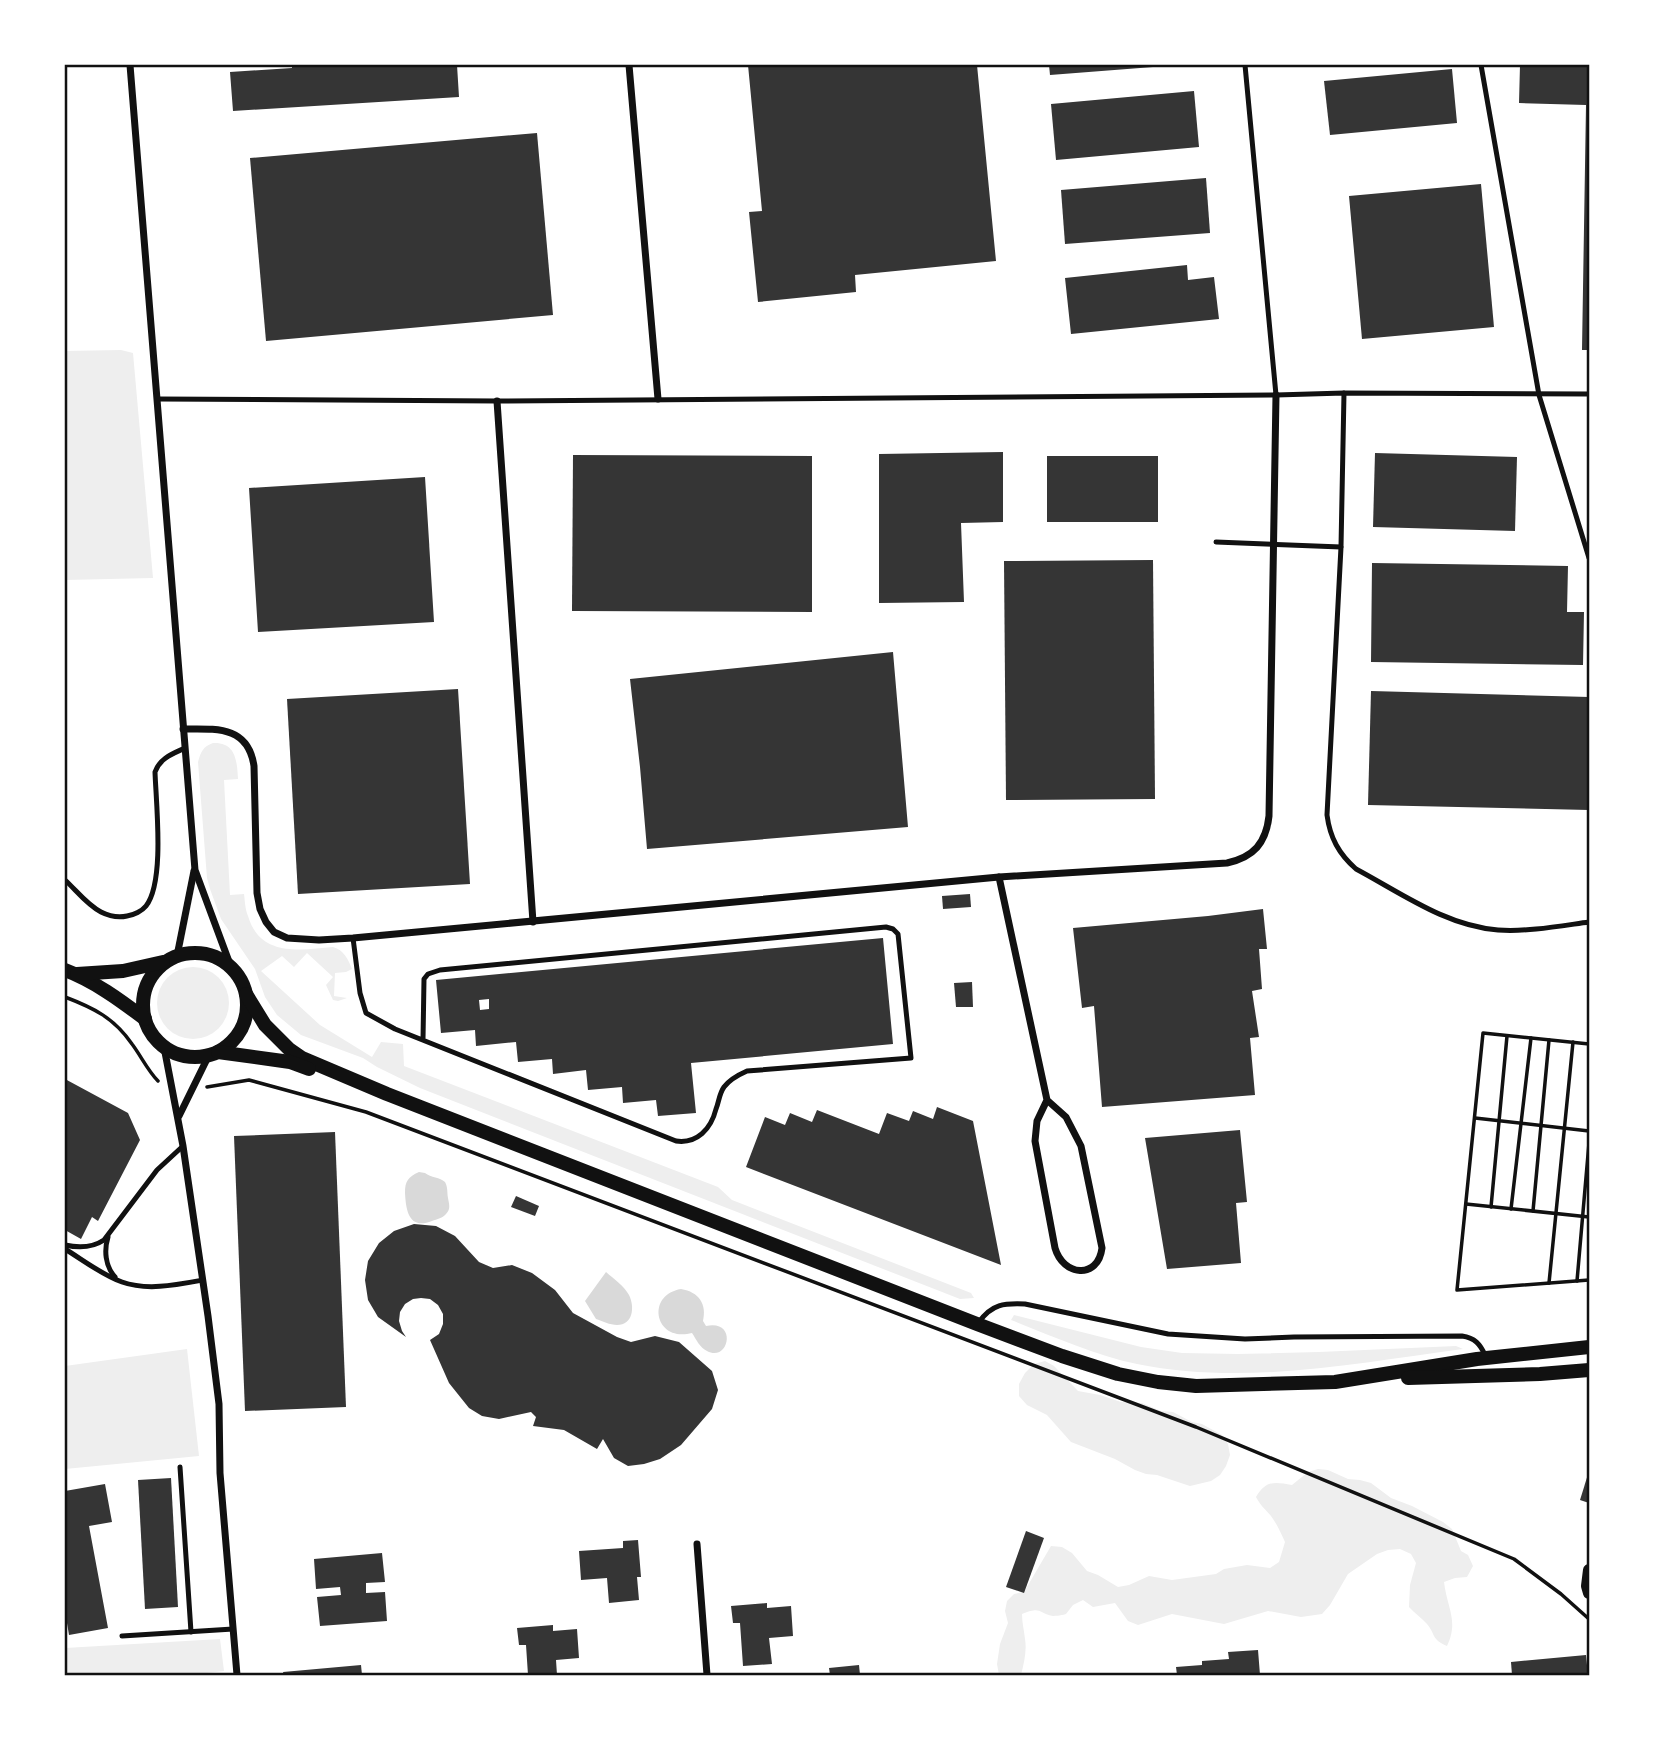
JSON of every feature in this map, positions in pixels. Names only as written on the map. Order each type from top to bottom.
[{"type":"main road","points":[[71,972],[123,971],[198,953],[218,958],[231,967],[265,1025],[302,1058],[387,1094],[977,1324],[1091,1366],[1134,1378],[1196,1385],[1267,1385],[1589,1370]]},
{"type":"main road","points":[[172,958],[155,972],[146,986],[143,1002],[145,1019],[152,1035],[164,1047],[178,1055],[193,1057],[214,1054],[290,1062],[387,1094]]},
{"type":"main road","points":[[71,972],[120,1000],[145,1019]]},
{"type":"main road","points":[[214,1054],[232,1042],[242,1028],[247,1011],[246,994]]},
{"type":"main road","points":[[1361,1379],[1486,1358],[1589,1347]]},
{"type":"street","points":[[130,65],[195,870],[231,967]]},
{"type":"street","points":[[629,65],[658,399]]},
{"type":"street","points":[[183,729],[224,730],[236,734],[248,748],[254,766],[257,893],[260,909],[274,932],[287,938],[354,938],[999,877],[1227,863],[1249,856],[1258,847],[1268,826],[1276,395]]},
{"type":"street","points":[[497,401],[533,922]]},
{"type":"street","points":[[172,958],[195,870]]},
{"type":"street","points":[[999,877],[1047,1100],[1066,1117],[1083,1154],[1102,1248],[1098,1262],[1083,1270],[1071,1269],[1061,1261],[1055,1248],[1035,1141],[1037,1121],[1047,1100]]},
{"type":"street","points":[[164,1047],[183,1146],[219,1404],[221,1483],[237,1675]]},
{"type":"street","points":[[178,1117],[193,1086],[214,1054]]},
{"type":"street","points":[[697,1544],[707,1675]]},
{"type":"street","points":[[1589,1570],[1589,1593]]},
{"type":"lane","points":[[1245,65],[1276,395]]},
{"type":"lane","points":[[1481,65],[1539,395],[1589,558]]},
{"type":"lane","points":[[158,399],[497,401],[1344,393],[1589,394]]},
{"type":"lane","points":[[1344,393],[1341,547],[1328,815],[1328,826],[1335,845],[1345,860],[1356,869],[1459,922],[1498,930],[1524,930],[1589,922]]},
{"type":"lane","points":[[1216,542],[1341,547]]},
{"type":"lane","points":[[65,880],[93,907],[108,915],[131,915],[146,906],[154,886],[157,855],[156,767],[164,758],[185,748]]},
{"type":"lane","points":[[354,938],[360,993],[366,1013],[396,1029],[423,1040],[676,1141],[694,1139],[705,1132],[712,1121],[723,1088],[732,1079],[747,1071],[911,1058],[898,933],[886,927],[440,970],[428,974],[424,979],[423,1040]]},
{"type":"lane","points":[[65,1247],[99,1244],[157,1170],[183,1146]]},
{"type":"lane","points":[[109,1234],[106,1251],[108,1267],[111,1273],[124,1283]]},
{"type":"lane","points":[[65,1247],[124,1283],[161,1286],[203,1280]]},
{"type":"lane","points":[[977,1324],[992,1308],[1011,1303],[1168,1334],[1245,1339],[1471,1337],[1486,1358]]},
{"type":"lane","points":[[180,1467],[191,1632]]},
{"type":"lane","points":[[122,1636],[233,1629]]},
{"type":"path","points":[[65,997],[100,1012],[116,1024],[132,1043],[156,1081],[171,1083]]},
{"type":"path","points":[[1589,1044],[1483,1033],[1457,1290],[1589,1280]]},
{"type":"path","points":[[1491,1207],[1507,1036]]},
{"type":"path","points":[[1511,1209],[1531,1038]]},
{"type":"path","points":[[1533,1211],[1549,1040]]},
{"type":"path","points":[[1549,1283],[1573,1042]]},
{"type":"path","points":[[193,1086],[203,1088],[249,1080],[366,1112],[1196,1427],[1514,1559],[1589,1619]]},
{"type":"path","points":[[1475,1118],[1589,1131]]},
{"type":"path","points":[[1577,1280],[1589,1143]]},
{"type":"path","points":[[1466,1204],[1589,1217]]},
{"type":"shaded area","points":[[121,350],[133,353],[153,578],[65,580],[65,351]]},
{"type":"shaded area","points":[[213,743],[231,749],[237,766],[238,779],[224,780],[230,895],[244,894],[246,911],[254,929],[271,945],[295,949],[337,948],[347,958],[352,969],[335,973],[334,996],[347,998],[338,1001],[333,1000],[326,985],[333,977],[307,953],[294,967],[282,956],[261,971],[320,1025],[372,1057],[381,1042],[403,1044],[404,1066],[718,1187],[732,1200],[971,1293],[974,1298],[960,1299],[420,1088],[363,1058],[301,1035],[277,1015],[265,997],[255,969],[221,919],[210,889],[198,762],[203,750]]},
{"type":"shaded area","points":[[200,967],[219,977],[227,989],[227,1017],[219,1029],[207,1037],[186,1039],[167,1029],[159,1017],[157,996],[167,977],[179,969]]},
{"type":"shaded area","points":[[419,1172],[445,1182],[449,1204],[449,1210],[443,1216],[424,1223],[418,1223],[410,1217],[406,1200],[407,1182]]},
{"type":"shaded area","points":[[606,1272],[624,1289],[631,1300],[631,1314],[622,1324],[596,1319],[585,1301]]},
{"type":"shaded area","points":[[681,1289],[693,1293],[703,1304],[703,1321],[706,1326],[723,1329],[727,1340],[721,1351],[707,1351],[700,1346],[692,1333],[679,1334],[663,1325],[659,1317],[662,1300]]},
{"type":"shaded area","points":[[1014,1315],[1141,1347],[1182,1353],[1319,1352],[1456,1346],[1463,1349],[1301,1370],[1219,1373],[1178,1370],[1137,1364],[1089,1350],[1011,1320]]},
{"type":"shaded area","points":[[187,1349],[199,1456],[65,1469],[65,1366]]},
{"type":"shaded area","points":[[1045,1361],[1054,1366],[1078,1391],[1173,1412],[1222,1435],[1228,1444],[1230,1455],[1226,1466],[1220,1475],[1211,1481],[1190,1486],[1135,1470],[1071,1442],[1047,1415],[1027,1405],[1019,1396],[1019,1384],[1025,1373],[1034,1364]]},
{"type":"shaded area","points":[[1318,1469],[1371,1483],[1391,1498],[1412,1506],[1452,1529],[1461,1551],[1468,1555],[1473,1566],[1467,1577],[1444,1582],[1452,1622],[1447,1646],[1436,1639],[1427,1624],[1409,1607],[1410,1585],[1416,1563],[1411,1554],[1400,1549],[1377,1554],[1348,1574],[1322,1614],[1301,1617],[1268,1611],[1224,1624],[1172,1614],[1138,1625],[1128,1621],[1115,1603],[1093,1607],[1083,1600],[1073,1605],[1066,1614],[1057,1616],[1036,1610],[1028,1612],[1022,1614],[1026,1648],[1021,1675],[999,1675],[997,1664],[1000,1644],[1008,1623],[1005,1611],[1007,1601],[1014,1594],[1024,1592],[1051,1546],[1062,1547],[1072,1553],[1087,1571],[1118,1587],[1149,1576],[1172,1580],[1216,1574],[1224,1569],[1247,1565],[1270,1568],[1279,1562],[1285,1542],[1273,1519],[1256,1497],[1267,1485],[1292,1485],[1308,1472]]},
{"type":"shaded area","points":[[220,1639],[224,1671],[189,1675],[65,1675],[65,1648]]},
{"type":"building","points":[[292,65],[457,65],[459,97],[233,111],[230,72],[292,68]]},
{"type":"building","points":[[748,65],[977,65],[996,261],[855,275],[856,292],[758,302],[749,212],[762,211]]},
{"type":"building","points":[[1049,65],[1153,65],[1153,67],[1050,75]]},
{"type":"building","points":[[1520,65],[1589,65],[1589,350],[1582,350],[1586,105],[1519,103]]},
{"type":"building","points":[[1452,69],[1457,123],[1330,135],[1324,81]]},
{"type":"building","points":[[1194,91],[1199,147],[1056,160],[1051,104]]},
{"type":"building","points":[[537,133],[553,315],[266,341],[250,158]]},
{"type":"building","points":[[1206,178],[1210,233],[1065,244],[1061,190]]},
{"type":"building","points":[[1481,184],[1494,327],[1362,339],[1349,196]]},
{"type":"building","points":[[1187,265],[1188,280],[1214,277],[1219,319],[1071,334],[1065,278]]},
{"type":"building","points":[[1003,452],[1003,522],[961,523],[964,602],[879,603],[879,454]]},
{"type":"building","points":[[1375,453],[1517,457],[1515,531],[1373,527]]},
{"type":"building","points":[[573,455],[812,456],[812,612],[572,611]]},
{"type":"building","points":[[1047,456],[1158,456],[1158,522],[1047,522]]},
{"type":"building","points":[[425,477],[434,622],[258,632],[249,488]]},
{"type":"building","points":[[1153,560],[1155,799],[1006,800],[1004,561]]},
{"type":"building","points":[[1372,563],[1568,566],[1567,612],[1584,612],[1583,665],[1371,662]]},
{"type":"building","points":[[893,652],[908,827],[647,849],[630,679]]},
{"type":"building","points":[[458,689],[470,884],[298,894],[287,699]]},
{"type":"building","points":[[1371,691],[1589,697],[1589,810],[1368,805]]},
{"type":"building","points":[[970,894],[971,907],[943,909],[942,896]]},
{"type":"building","points":[[1263,909],[1267,949],[1259,949],[1262,989],[1252,991],[1259,1037],[1250,1038],[1255,1095],[1102,1107],[1094,1006],[1082,1008],[1073,928]]},
{"type":"building","points":[[883,938],[893,1044],[691,1063],[696,1113],[658,1116],[656,1100],[623,1103],[622,1087],[588,1090],[586,1070],[553,1074],[552,1059],[518,1062],[516,1042],[476,1046],[475,1030],[441,1033],[436,980]],"holes":[[[489,999],[489,1009],[480,1010],[479,1000]]]},
{"type":"building","points":[[972,982],[973,1007],[956,1007],[954,983]]},
{"type":"building","points":[[65,1079],[128,1113],[140,1140],[98,1221],[92,1217],[81,1239],[65,1230]]},
{"type":"building","points":[[937,1107],[973,1121],[1001,1265],[746,1167],[765,1117],[785,1125],[790,1113],[812,1122],[817,1110],[879,1134],[887,1113],[909,1121],[913,1111],[933,1119]]},
{"type":"building","points":[[1240,1130],[1247,1202],[1236,1203],[1241,1263],[1167,1269],[1145,1138]]},
{"type":"building","points":[[335,1132],[346,1407],[245,1411],[234,1136]]},
{"type":"building","points":[[516,1196],[539,1206],[535,1216],[511,1207]]},
{"type":"building","points":[[414,1224],[436,1226],[455,1236],[479,1262],[493,1268],[512,1265],[532,1273],[555,1290],[573,1313],[617,1337],[631,1342],[655,1336],[679,1342],[712,1371],[718,1390],[712,1409],[681,1445],[660,1459],[628,1466],[614,1458],[603,1439],[597,1449],[564,1430],[533,1426],[536,1417],[531,1412],[499,1419],[482,1416],[469,1408],[449,1383],[430,1340],[439,1334],[443,1324],[443,1314],[438,1305],[430,1299],[421,1298],[405,1304],[399,1321],[406,1337],[378,1317],[368,1300],[365,1280],[368,1261],[379,1243],[394,1231]]},
{"type":"building","points":[[1589,1471],[1589,1503],[1580,1500]]},
{"type":"building","points":[[171,1478],[178,1607],[145,1609],[138,1480]]},
{"type":"building","points":[[105,1484],[112,1522],[89,1526],[108,1628],[69,1635],[65,1611],[65,1491]]},
{"type":"building","points":[[1026,1531],[1044,1538],[1024,1593],[1006,1587]]},
{"type":"building","points":[[638,1540],[641,1577],[637,1577],[639,1600],[609,1603],[607,1578],[581,1580],[579,1551],[623,1548],[623,1541]]},
{"type":"building","points":[[382,1553],[385,1582],[366,1583],[366,1593],[385,1592],[387,1621],[320,1626],[317,1597],[341,1595],[340,1587],[316,1589],[314,1559]]},
{"type":"building","points":[[767,1603],[767,1608],[791,1606],[793,1636],[769,1638],[772,1664],[743,1666],[740,1623],[733,1623],[731,1606]]},
{"type":"building","points":[[553,1625],[553,1631],[577,1629],[579,1658],[556,1660],[557,1675],[528,1675],[526,1645],[519,1645],[517,1628]]},
{"type":"building","points":[[1258,1650],[1260,1675],[1177,1675],[1176,1667],[1229,1659],[1228,1652]]},
{"type":"building","points":[[1586,1655],[1588,1675],[1512,1675],[1511,1662]]},
{"type":"building","points":[[361,1665],[362,1675],[284,1675],[283,1672]]},
{"type":"building","points":[[859,1665],[860,1675],[830,1675],[829,1668]]}]
